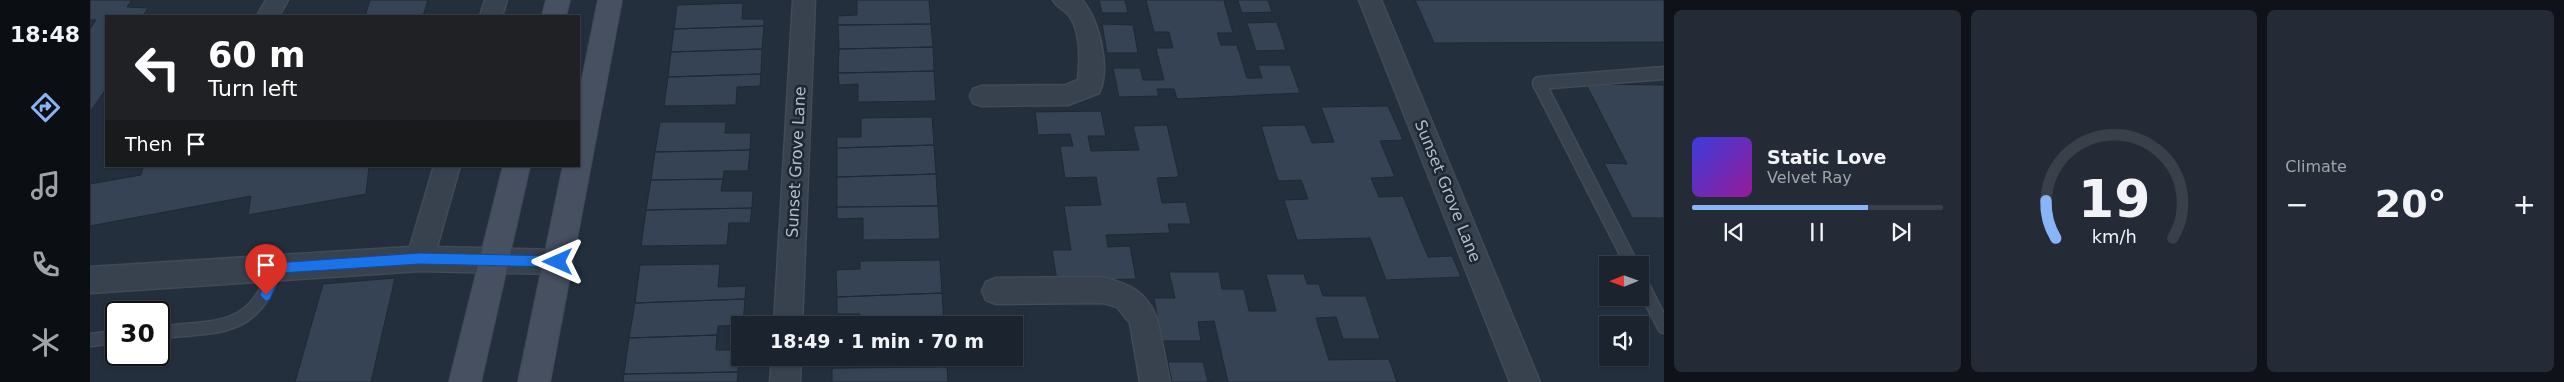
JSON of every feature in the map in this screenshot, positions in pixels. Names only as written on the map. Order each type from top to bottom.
[{"type":"main road","points":[[554,15],[558,0]]},
{"type":"main road","points":[[580,153],[610,0]]},
{"type":"main road","points":[[465,382],[517,167]]},
{"type":"main road","points":[[534,382],[577,167]]},
{"type":"street","points":[[269,15],[277,0]]},
{"type":"street","points":[[491,15],[496,0]]},
{"type":"street","name":"Sunset Grove Lane","points":[[788,316],[804,0]]},
{"type":"street","points":[[982,96],[1068,95],[1090,86],[1092,64],[1083,16],[1070,2],[1064,0]]},
{"type":"street","name":"Sunset Grove Lane","points":[[1370,0],[1525,382]]},
{"type":"street","points":[[420,259],[447,167]]},
{"type":"street","points":[[90,280],[420,259],[558,262]]},
{"type":"street","points":[[996,291],[1103,290],[1126,297],[1143,318],[1155,382]]},
{"type":"street","points":[[785,382],[786,366]]},
{"type":"lane","points":[[1627,256],[1539,83],[1664,73]]},
{"type":"lane","points":[[170,331],[206,327],[248,315],[266,295],[275,268]]},
{"type":"lane","points":[[1649,298],[1664,327]]},
{"type":"lane","points":[[90,340],[105,338]]},
{"type":"building","points":[[90,0],[132,0],[127,7],[148,8],[144,15],[105,15],[105,90],[90,112],[90,29],[96,20],[90,20]]},
{"type":"building","points":[[370,0],[428,0],[423,15],[365,15]]},
{"type":"building","points":[[857,0],[929,0],[931,24],[838,25],[838,16],[857,15]]},
{"type":"building","points":[[1099,0],[1125,0],[1128,13],[1102,13]]},
{"type":"building","points":[[1146,0],[1268,0],[1272,12],[1242,13],[1238,1],[1224,1],[1233,33],[1217,33],[1221,45],[1237,45],[1247,78],[1262,78],[1258,65],[1290,65],[1300,93],[1177,99],[1174,89],[1157,89],[1159,96],[1119,97],[1113,68],[1140,68],[1143,80],[1164,80],[1156,48],[1173,48],[1169,32],[1154,32]]},
{"type":"building","points":[[1415,0],[1664,0],[1664,42],[1434,43]]},
{"type":"building","points":[[743,3],[742,19],[764,19],[764,26],[674,29],[677,5]]},
{"type":"building","points":[[1277,22],[1286,50],[1256,51],[1247,23]]},
{"type":"building","points":[[931,24],[933,47],[839,49],[838,25]]},
{"type":"building","points":[[1102,24],[1133,25],[1138,53],[1107,53]]},
{"type":"building","points":[[764,26],[762,49],[671,52],[674,29]]},
{"type":"building","points":[[933,47],[934,71],[838,73],[839,49]]},
{"type":"building","points":[[762,49],[761,74],[668,77],[671,52]]},
{"type":"building","points":[[934,71],[936,101],[858,102],[858,84],[839,85],[838,73]]},
{"type":"building","points":[[761,74],[760,86],[737,87],[736,105],[664,106],[668,77]]},
{"type":"building","points":[[1586,84],[1664,85],[1664,218],[1632,218],[1604,163],[1627,164]]},
{"type":"building","points":[[1388,106],[1403,140],[1380,141],[1395,177],[1371,178],[1379,197],[1403,196],[1428,257],[1452,256],[1461,277],[1386,280],[1370,238],[1297,240],[1284,200],[1308,199],[1301,180],[1278,181],[1261,126],[1305,125],[1312,143],[1334,142],[1321,107]]},
{"type":"building","points":[[1101,111],[1106,136],[1088,136],[1091,151],[1139,150],[1133,126],[1167,125],[1179,177],[1157,178],[1162,203],[1186,202],[1191,224],[1168,224],[1170,233],[1106,235],[1108,247],[1130,246],[1136,279],[1057,281],[1052,250],[1071,250],[1064,206],[1101,205],[1096,177],[1065,178],[1060,146],[1073,146],[1070,134],[1038,135],[1035,112]]},
{"type":"building","points":[[932,117],[934,145],[837,148],[837,137],[861,137],[861,118]]},
{"type":"building","points":[[660,122],[726,122],[725,133],[751,133],[750,150],[655,152]]},
{"type":"building","points":[[934,145],[936,174],[837,177],[837,148]]},
{"type":"building","points":[[750,150],[748,171],[724,171],[723,179],[651,180],[655,152]]},
{"type":"building","points":[[143,167],[369,167],[366,194],[248,215],[251,196],[90,226],[90,184],[141,175]]},
{"type":"building","points":[[936,174],[938,206],[837,207],[837,177]]},
{"type":"building","points":[[723,179],[721,191],[753,191],[752,208],[646,210],[651,180]]},
{"type":"building","points":[[938,206],[940,239],[863,240],[863,218],[837,219],[837,207]]},
{"type":"building","points":[[752,208],[750,223],[729,223],[727,245],[641,246],[646,210]]},
{"type":"building","points":[[940,260],[942,293],[837,297],[836,270],[860,269],[860,261]]},
{"type":"building","points":[[720,264],[718,287],[746,286],[745,299],[635,303],[640,265]]},
{"type":"building","points":[[1169,272],[1219,272],[1222,289],[1244,289],[1249,311],[1276,311],[1266,274],[1304,274],[1307,284],[1319,284],[1323,296],[1366,296],[1380,339],[1343,339],[1336,317],[1316,318],[1329,360],[1389,359],[1397,382],[1228,382],[1214,321],[1198,322],[1201,341],[1162,341],[1154,298],[1175,298]]},
{"type":"building","points":[[395,278],[371,382],[295,382],[323,284]]},
{"type":"building","points":[[942,293],[943,316],[860,316],[860,314],[837,314],[837,297]]},
{"type":"building","points":[[745,299],[744,316],[731,316],[731,325],[718,326],[717,335],[629,338],[635,303]]},
{"type":"building","points":[[717,335],[716,350],[731,350],[731,366],[738,366],[738,372],[624,374],[629,338]]},
{"type":"building","points":[[1168,362],[1203,362],[1208,382],[1172,382]]},
{"type":"building","points":[[831,366],[947,366],[831,368]]},
{"type":"building","points":[[947,367],[948,382],[832,382],[832,368]]},
{"type":"building","points":[[738,372],[737,382],[623,382],[624,374]]},
{"type":"route","points":[[266,295],[275,268],[420,259],[558,262]]}]
